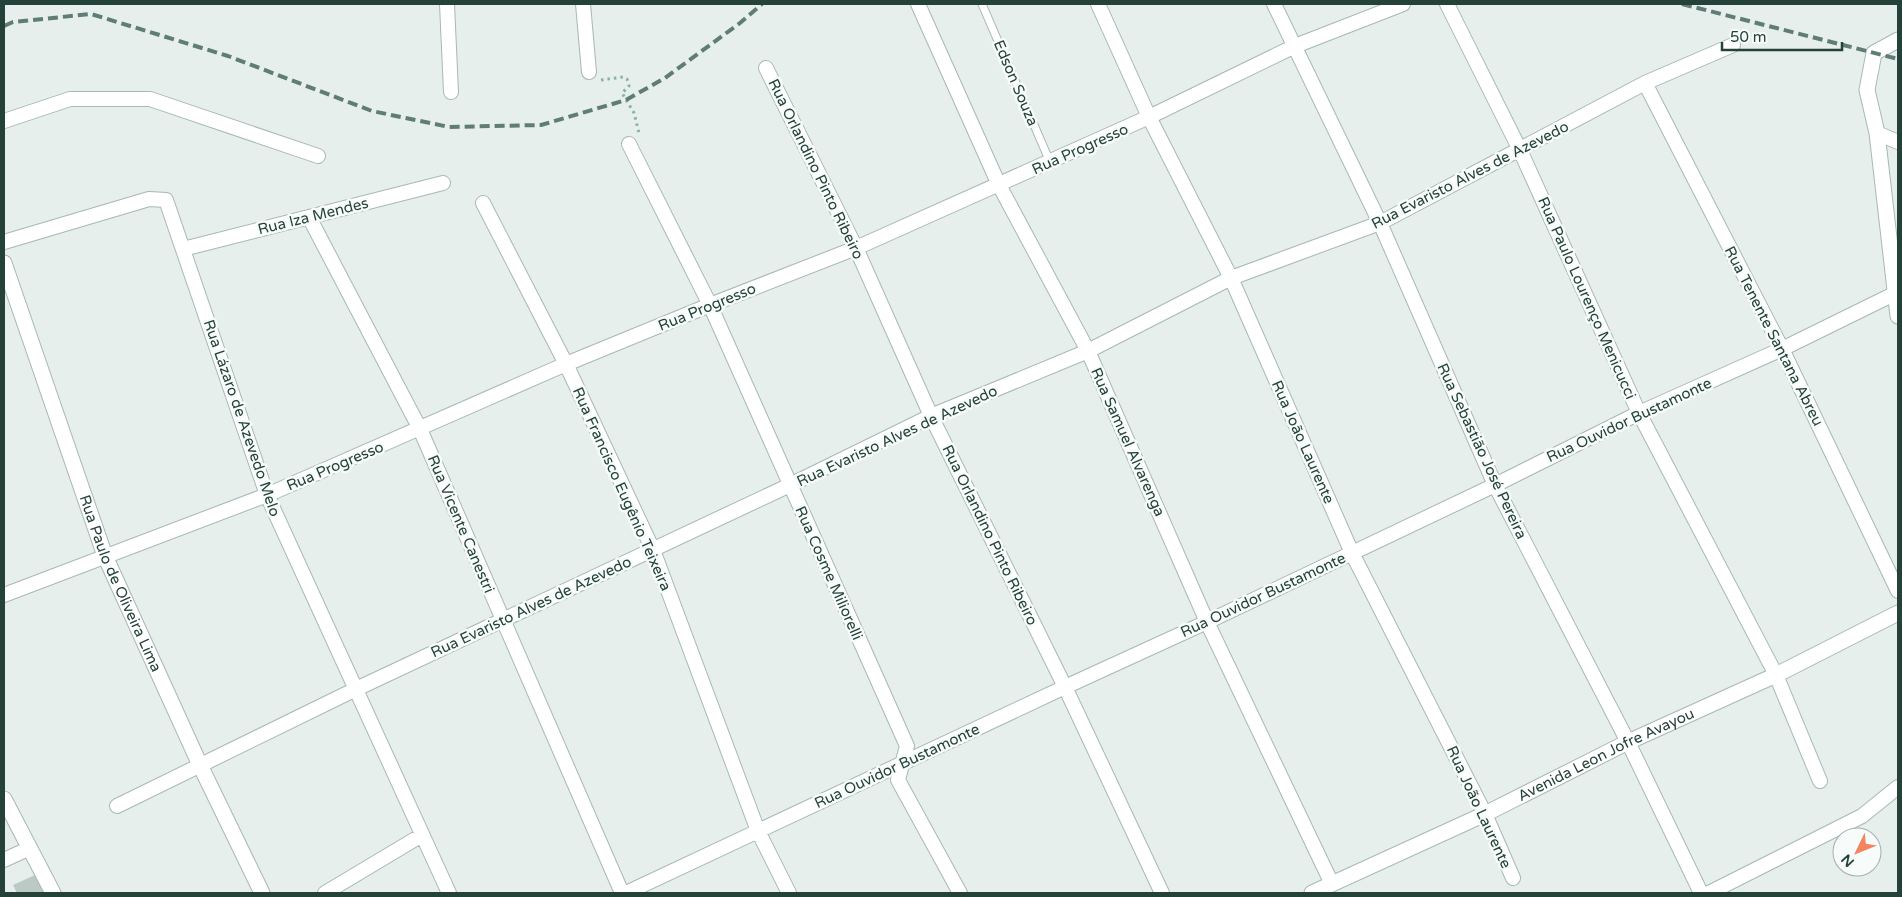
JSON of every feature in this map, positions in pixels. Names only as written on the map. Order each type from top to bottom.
[{"type":"street","points":[[447,4],[451,92]]},
{"type":"street","points":[[583,4],[589,72]]},
{"type":"street","name":"Rua Samuel Alvarenga","points":[[918,4],[999,184],[1088,352],[1207,622],[1332,884]]},
{"type":"street","name":"Rua João Laurente","points":[[1098,4],[1149,117],[1231,278],[1352,553],[1484,814],[1513,878]]},
{"type":"street","name":"Rua Sebastião José Pereira","points":[[1274,4],[1380,224],[1495,485],[1628,742],[1701,893]]},
{"type":"street","name":"Rua Progresso","points":[[4,595],[267,496],[566,364],[856,248],[1149,117],[1295,46],[1404,4]]},
{"type":"street","name":"Rua Paulo Lourenço Menicucci","points":[[1447,4],[1520,150],[1639,413],[1776,675],[1820,781]]},
{"type":"street","points":[[1898,40],[1874,53],[1867,90],[1877,132],[1897,292],[1898,316]]},
{"type":"street","name":"Rua Evaristo Alves de Azevedo","points":[[117,806],[354,690],[790,485],[931,416],[1088,352],[1231,278],[1380,224],[1645,83],[1733,45]]},
{"type":"street","name":"Rua Orlandino Pinto Ribeiro","points":[[766,68],[856,248],[931,416],[1066,687],[1162,893]]},
{"type":"street","name":"Rua Tenente Santana Abreu","points":[[1645,83],[1782,348],[1898,591]]},
{"type":"street","points":[[4,121],[70,99],[150,99],[318,156]]},
{"type":"street","points":[[1877,132],[1898,142]]},
{"type":"street","name":"Rua Cosme Miliorelli","points":[[629,144],[710,305],[907,746],[898,780],[960,893]]},
{"type":"street","name":"Rua Iza Mendes","points":[[184,249],[443,183]]},
{"type":"street","name":"Rua Lázaro de Azevedo Melo","points":[[4,242],[149,199],[166,200],[267,496],[354,690],[449,893]]},
{"type":"street","name":"Rua Francisco Eugênio Teixeira","points":[[483,203],[566,364],[653,550],[758,831],[789,893]]},
{"type":"street","name":"Rua Vicente Canestri","points":[[309,217],[420,429],[624,893]]},
{"type":"street","name":"Rua Paulo de Oliveira Lima","points":[[4,263],[105,556],[200,765],[262,893]]},
{"type":"street","name":"Rua Ouvidor Bustamonte","points":[[624,893],[1207,622],[1495,485],[1639,413],[1782,348],[1897,292]]},
{"type":"street","name":"Avenida Leon Jofre Avayou","points":[[1312,893],[1484,814],[1628,742],[1776,675],[1898,613]]},
{"type":"street","points":[[1709,893],[1862,816],[1898,787]]},
{"type":"street","points":[[4,799],[53,893]]},
{"type":"street","points":[[324,893],[422,835]]},
{"type":"street","points":[[4,860],[30,848]]},
{"type":"lane","name":"Edson Souza","points":[[982,4],[1050,162]]},
{"type":"path","points":[[589,72],[594,79],[604,81],[623,77],[627,79],[629,86],[622,93],[634,113],[639,128],[641,148],[637,160]]},
{"type":"building","points":[[35,875],[44,893],[17,893],[13,885]]},
{"type":"railway","points":[[4,26],[13,22],[91,14],[228,56],[372,111],[449,127],[541,125],[626,100],[665,78],[740,23],[762,4]]},
{"type":"railway","points":[[1682,4],[1898,59]]}]
